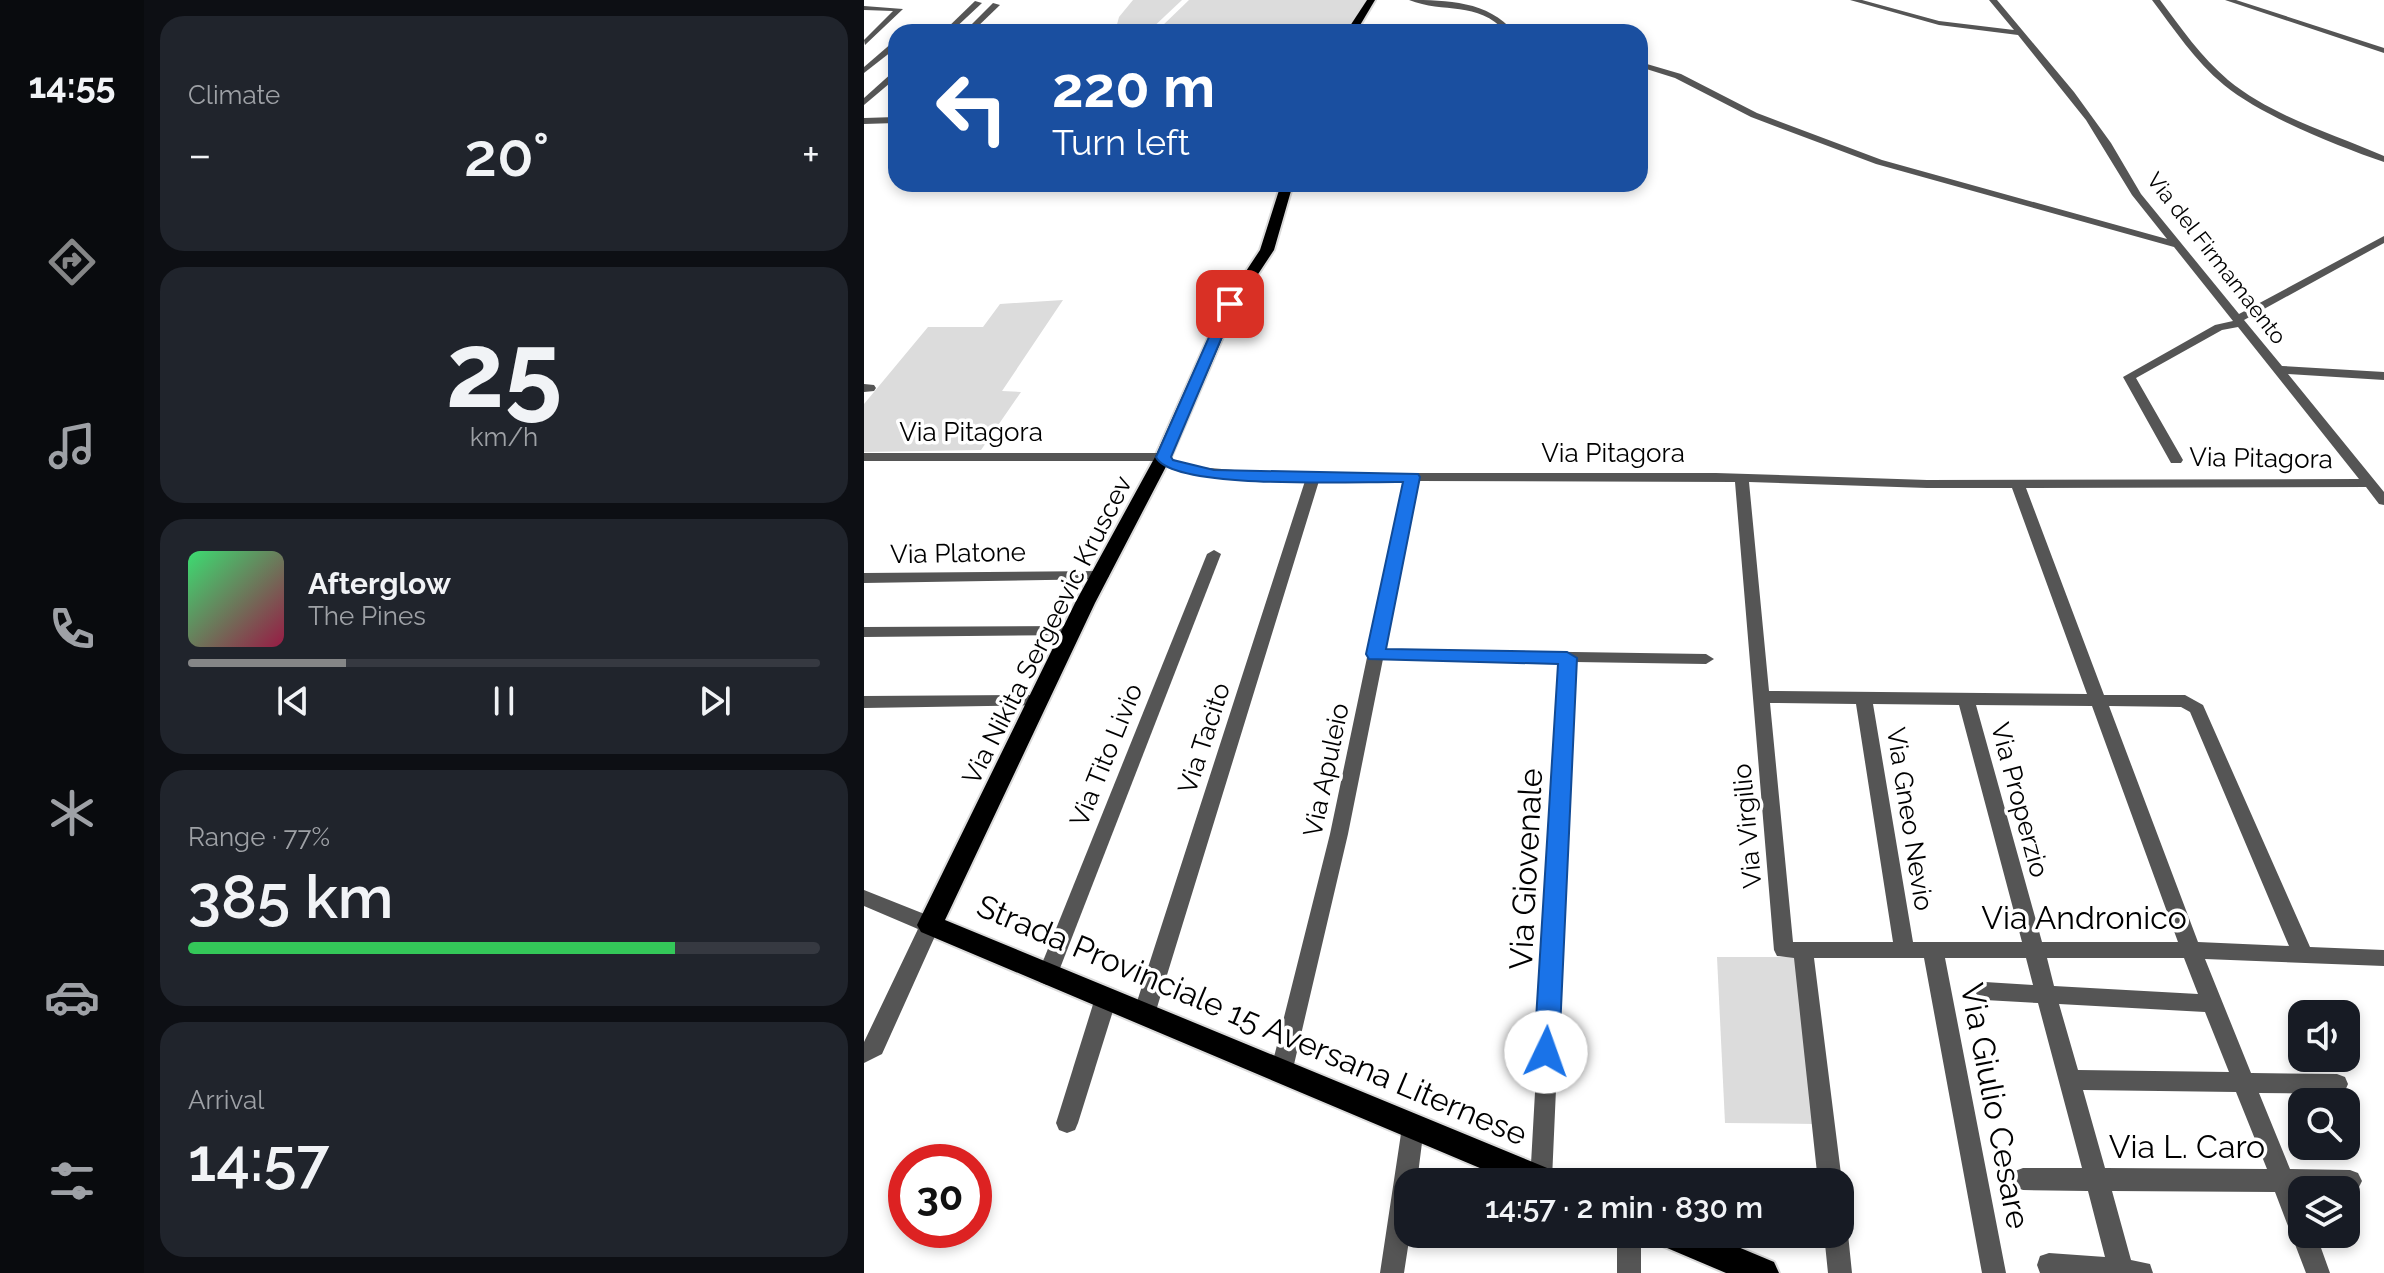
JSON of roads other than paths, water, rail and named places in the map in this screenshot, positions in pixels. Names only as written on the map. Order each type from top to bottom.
[{"type":"main road","points":[[1356,24],[1371,0]]},
{"type":"main road","name":"Via Nikita Sergeevic Kruscev","points":[[930,925],[1072,631],[1163,457],[1228,309],[1267,250],[1285,192]]},
{"type":"main road","name":"Strada Provinciale 15 Aversana Liternese","points":[[930,925],[1514,1168]]},
{"type":"main road","points":[[1701,1248],[1745,1269]]},
{"type":"street","points":[[1413,0],[1470,7],[1497,18],[1503,24]]},
{"type":"street","points":[[1854,0],[1939,23],[2021,33]]},
{"type":"street","name":"Via del Firmamaento","points":[[1993,0],[2070,95],[2125,171],[2137,195],[2384,501]]},
{"type":"street","points":[[2156,0],[2186,42],[2240,92],[2298,124],[2384,159]]},
{"type":"street","points":[[2229,0],[2384,51]]},
{"type":"street","points":[[956,24],[978,3]]},
{"type":"street","points":[[976,24],[996,5]]},
{"type":"street","points":[[864,8],[900,10],[865,43]]},
{"type":"street","points":[[877,21],[890,21]]},
{"type":"street","points":[[864,32],[876,32]]},
{"type":"street","points":[[865,43],[888,43]]},
{"type":"street","points":[[864,71],[888,50]]},
{"type":"street","points":[[1648,67],[1678,76],[1765,119],[1879,162],[2177,245]]},
{"type":"street","points":[[864,102],[888,81]]},
{"type":"street","points":[[864,89],[888,88]]},
{"type":"street","points":[[881,121],[888,114]]},
{"type":"street","points":[[864,121],[888,121]]},
{"type":"street","points":[[2176,460],[2129,377],[2219,327],[2240,321],[2384,239]]},
{"type":"street","points":[[2280,370],[2384,376]]},
{"type":"street","name":"Via Pitagora","points":[[864,457],[1163,457],[1167,463],[1182,470],[1214,475],[1313,477],[1742,479],[1833,483],[2368,483]]},
{"type":"street","name":"Via Tacito","points":[[1144,1014],[1313,477]]},
{"type":"street","name":"Via Apuleio","points":[[1281,1073],[1339,834],[1412,477]]},
{"type":"street","name":"Via Virgilio","points":[[1742,479],[1763,697],[1793,950],[1828,1168]]},
{"type":"street","points":[[2017,483],[2191,950],[2288,1191]]},
{"type":"street","name":"Via Tito Livio","points":[[1047,976],[1214,554]]},
{"type":"street","name":"Via Platone","points":[[864,578],[1101,576]]},
{"type":"street","points":[[864,632],[1072,631]]},
{"type":"street","points":[[1375,654],[1706,659]]},
{"type":"street","name":"Via Giovenale","points":[[1544,1168],[1567,658]]},
{"type":"street","points":[[1763,697],[2185,701],[2197,709],[2303,954]]},
{"type":"street","name":"Via Gneo Nevio","points":[[1864,698],[1904,948]]},
{"type":"street","name":"Via Properzio","points":[[1966,699],[2069,1080],[2128,1272]]},
{"type":"street","points":[[864,702],[1038,701]]},
{"type":"street","points":[[864,898],[930,925],[874,1047],[864,1053]]},
{"type":"street","name":"Via Andronico","points":[[1793,950],[1904,948],[2034,955],[2191,950],[2384,958]]},
{"type":"street","name":"Via Giulio Cesare","points":[[1933,950],[1994,1273]]},
{"type":"street","points":[[1985,991],[2214,1004]]},
{"type":"street","points":[[1067,1123],[1106,998]]},
{"type":"street","points":[[2069,1080],[2337,1084]]},
{"type":"street","points":[[1392,1273],[1413,1127]]},
{"type":"street","name":"Via L. Caro","points":[[2023,1179],[2288,1180]]},
{"type":"street","points":[[1629,1248],[1629,1273]]},
{"type":"street","points":[[1837,1248],[1840,1273]]},
{"type":"street","points":[[2309,1248],[2318,1273]]},
{"type":"street","points":[[2049,1265],[2128,1272]]}]
